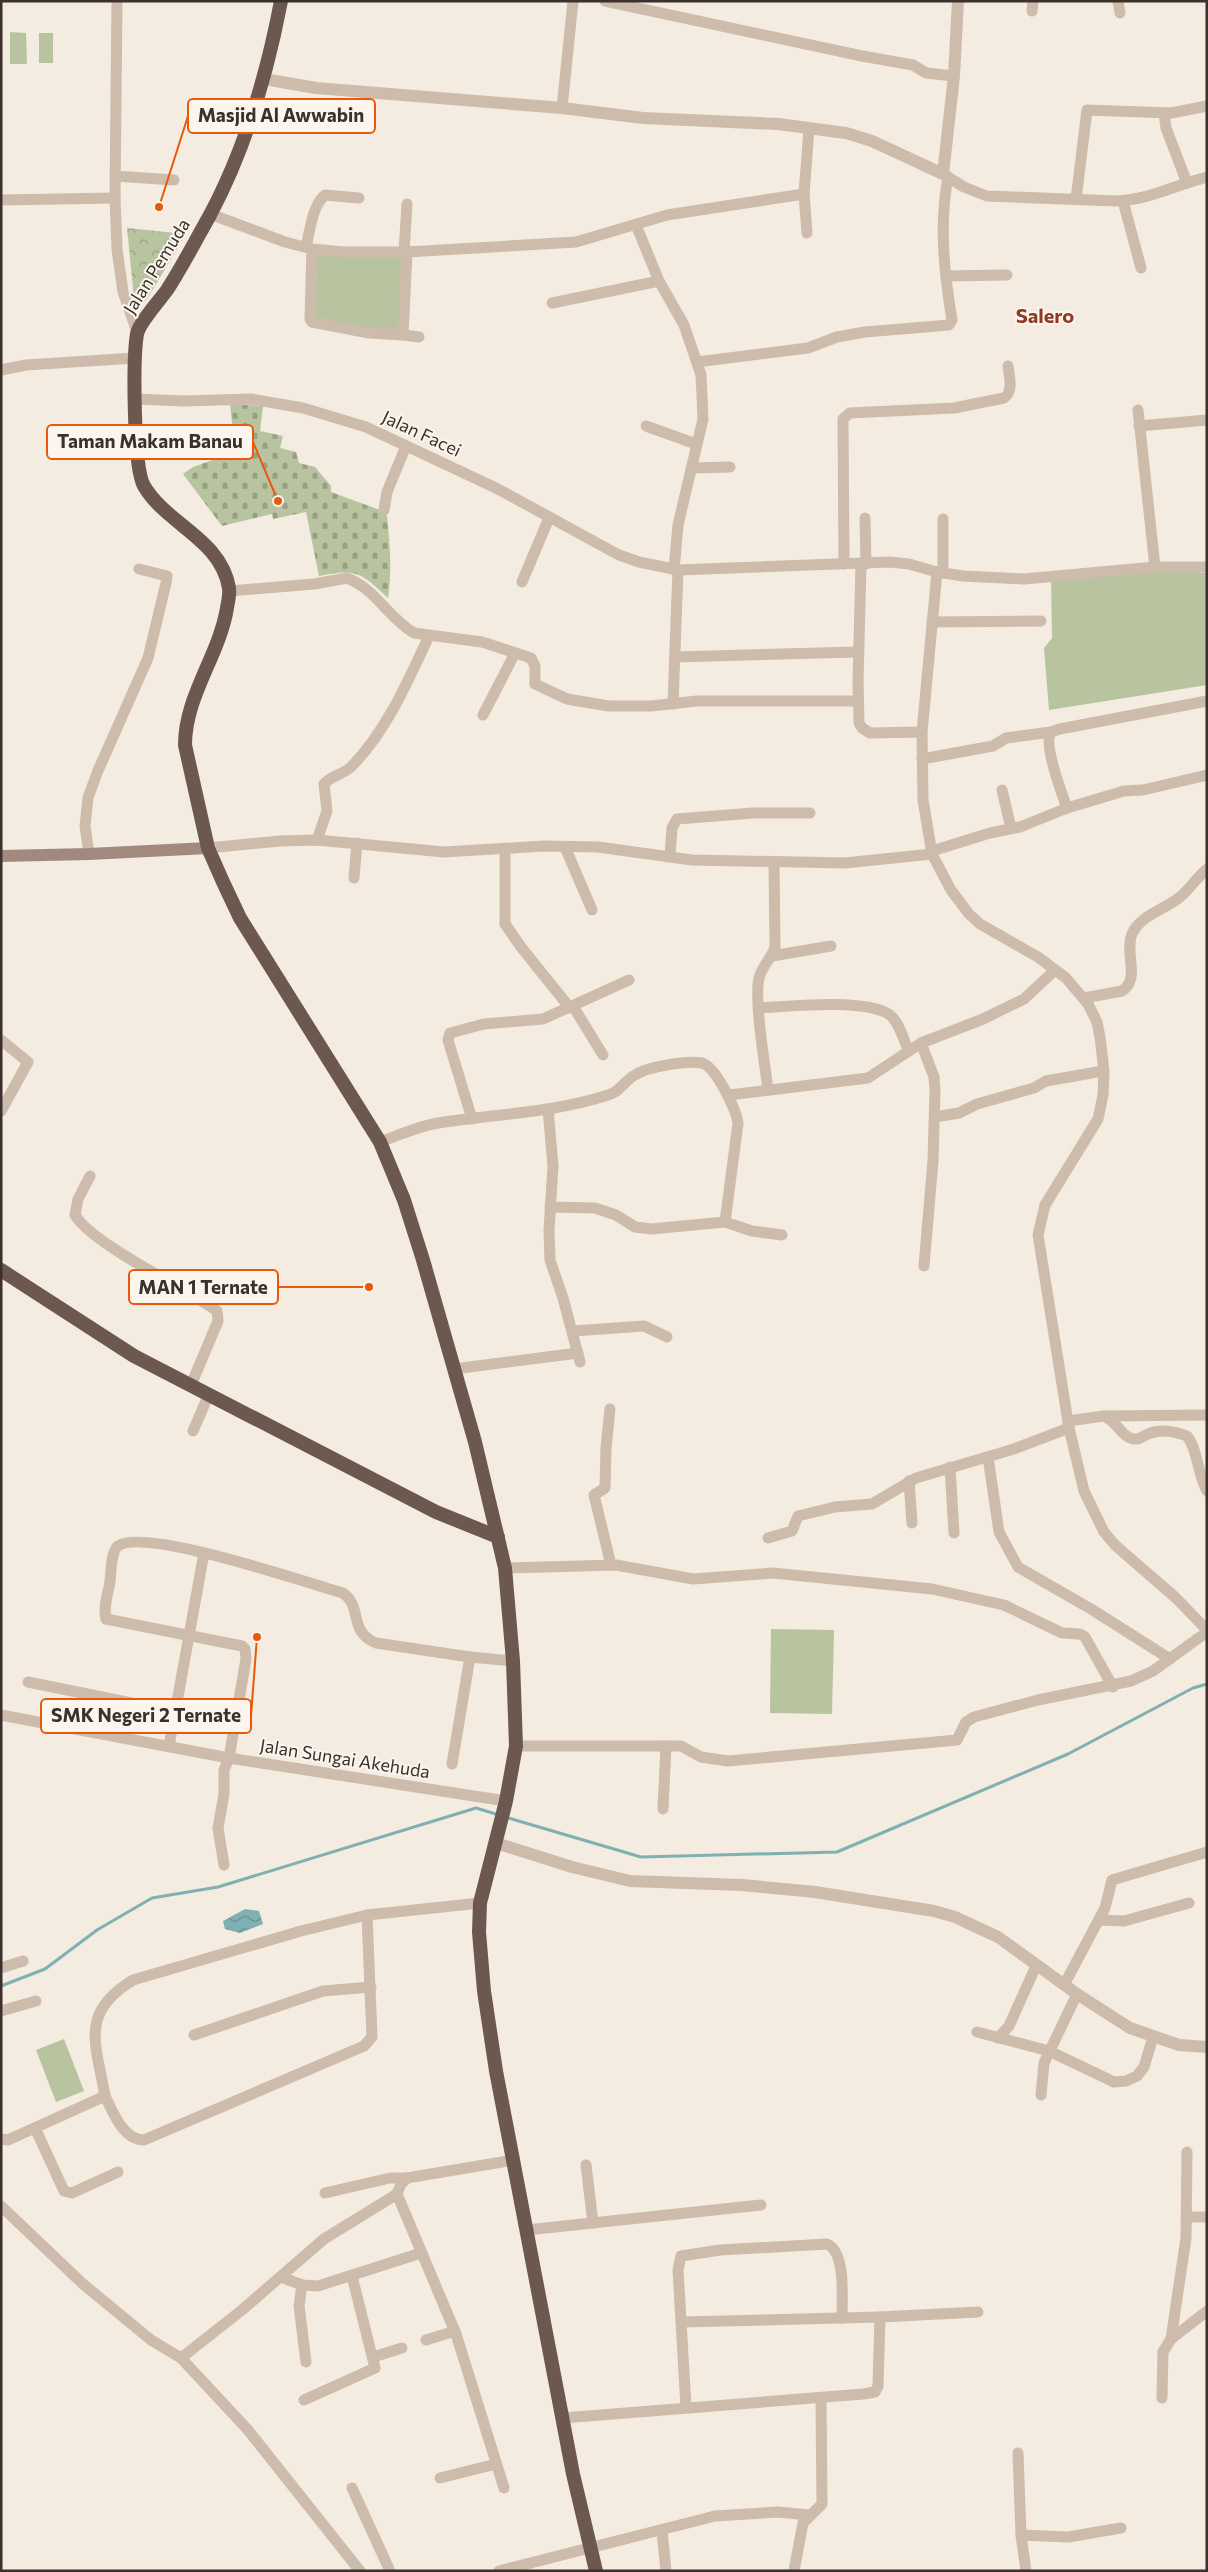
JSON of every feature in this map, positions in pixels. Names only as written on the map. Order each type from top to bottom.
[{"type":"highway","name":"Jalan Pemuda","points":[[230,591],[226,574],[205,544],[160,505],[143,484],[139,472],[135,398],[137,332],[167,290],[210,214],[244,135],[264,79],[282,1]]},
{"type":"highway","points":[[230,591],[224,623],[190,708],[185,729],[185,745],[208,848],[240,918],[380,1142],[423,1260],[475,1442],[505,1568],[513,1661],[516,1746],[506,1804],[480,1903],[479,1932],[485,2000],[563,2418],[596,2571]]},
{"type":"highway","points":[[1,1270],[134,1356],[436,1512],[498,1537]]},
{"type":"main road","points":[[1,856],[208,848]]},
{"type":"street","points":[[117,1],[115,176],[117,249],[123,292],[137,332]]},
{"type":"street","points":[[562,108],[573,1]]},
{"type":"street","points":[[605,1],[862,56],[913,65],[926,73],[954,76]]},
{"type":"street","points":[[697,362],[808,348],[837,337],[865,332],[949,325],[952,320],[942,236],[958,1]]},
{"type":"street","points":[[264,79],[316,88],[562,108],[642,118],[768,124],[846,133],[872,141],[946,175],[964,188],[987,196],[1123,201],[1154,196],[1207,177]]},
{"type":"street","points":[[1076,199],[1087,110],[1164,113],[1207,106]]},
{"type":"street","points":[[1164,113],[1166,128],[1187,184]]},
{"type":"street","points":[[807,233],[804,194],[809,128]]},
{"type":"street","points":[[115,176],[174,180]]},
{"type":"street","points":[[210,214],[309,248],[344,252],[405,252],[576,242],[690,210],[804,194]]},
{"type":"street","points":[[359,198],[326,195],[322,198],[315,213],[309,248],[310,319],[312,322],[369,333],[419,337]]},
{"type":"street","points":[[1,200],[115,198]]},
{"type":"street","points":[[1123,201],[1141,268]]},
{"type":"street","points":[[403,335],[407,204]]},
{"type":"street","points":[[636,225],[659,281],[684,325],[701,375],[703,418],[678,525],[674,704]]},
{"type":"street","points":[[946,276],[1007,275]]},
{"type":"street","points":[[552,303],[659,281]]},
{"type":"street","points":[[1,370],[26,365],[135,358]]},
{"type":"street","points":[[844,564],[843,419],[850,413],[954,408],[1004,398],[1007,396],[1010,387],[1008,366]]},
{"type":"street","name":"Jalan Facei","points":[[135,398],[184,401],[251,399],[302,408],[366,427],[496,488],[619,555],[638,562],[676,570],[844,564],[909,564],[940,573],[1024,579],[1156,567],[1207,567]]},
{"type":"street","points":[[1138,410],[1156,567]]},
{"type":"street","points":[[1139,426],[1207,420]]},
{"type":"street","points":[[646,426],[696,444]]},
{"type":"street","points":[[384,510],[387,492],[406,446]]},
{"type":"street","points":[[691,468],[730,467]]},
{"type":"street","points":[[522,582],[549,518]]},
{"type":"street","points":[[865,518],[858,652],[859,724],[866,731],[922,732]]},
{"type":"street","points":[[516,1746],[681,1746],[701,1756],[728,1762],[952,1740],[961,1736],[966,1722],[974,1717],[1038,1700],[1113,1687],[1153,1671],[1207,1631],[1176,1598],[1115,1545],[1104,1532],[1084,1490],[1068,1424],[1038,1235],[1045,1205],[1098,1119],[1103,1095],[1104,1071],[1097,1022],[1084,998],[1066,978],[969,914],[951,890],[932,852],[923,800],[922,732],[932,622],[940,573],[943,519]]},
{"type":"street","points":[[89,854],[85,826],[88,798],[96,773],[148,658],[168,571],[139,569]]},
{"type":"street","points":[[230,591],[314,584],[347,578],[375,595],[406,629],[414,634],[482,642],[515,653],[534,662],[535,684],[567,699],[609,706],[674,704],[697,701],[858,700]]},
{"type":"street","points":[[932,622],[1041,621]]},
{"type":"street","points":[[317,840],[327,812],[324,784],[335,774],[351,768],[377,736],[429,636]]},
{"type":"street","points":[[675,657],[858,652]]},
{"type":"street","points":[[483,715],[515,653]]},
{"type":"street","points":[[922,759],[993,746],[1006,738],[1051,732],[1060,728],[1207,702]]},
{"type":"street","points":[[1051,732],[1049,738],[1053,761],[1067,808]]},
{"type":"street","points":[[208,848],[280,841],[317,840],[444,852],[544,846],[598,847],[707,861],[858,863],[932,852],[1048,817],[1067,808],[1124,791],[1143,790],[1207,775]]},
{"type":"street","points":[[1002,790],[1010,828]]},
{"type":"street","points":[[670,856],[672,828],[677,819],[753,813],[810,813]]},
{"type":"street","points":[[354,878],[357,843]]},
{"type":"street","points":[[565,847],[592,910]]},
{"type":"street","points":[[505,849],[505,924],[521,947],[572,1007],[602,1055]]},
{"type":"street","points":[[768,1090],[759,978],[764,966],[772,956],[774,947],[774,862]]},
{"type":"street","points":[[1084,998],[1122,991],[1127,988],[1132,977],[1129,950],[1132,934],[1137,926],[1179,898],[1207,869]]},
{"type":"street","points":[[772,956],[831,946]]},
{"type":"street","points":[[729,1095],[868,1078],[908,1049],[1009,1008],[1031,993],[1055,970]]},
{"type":"street","points":[[472,1119],[448,1040],[450,1033],[484,1024],[543,1019],[629,980]]},
{"type":"street","points":[[760,1008],[828,1003],[880,1010],[890,1015],[895,1021],[908,1049]]},
{"type":"street","points":[[1,1040],[28,1061],[1,1111]]},
{"type":"street","points":[[921,1043],[934,1077],[935,1118],[924,1266]]},
{"type":"street","points":[[380,1142],[436,1123],[548,1109],[610,1095],[623,1087],[634,1075],[646,1070],[690,1063],[706,1065],[729,1095],[737,1114],[738,1132],[725,1222]]},
{"type":"street","points":[[935,1118],[959,1113],[977,1104],[1034,1088],[1046,1081],[1104,1071]]},
{"type":"street","points":[[454,1368],[579,1357],[573,1331],[550,1260],[550,1207],[553,1166],[548,1109]]},
{"type":"street","points":[[90,1176],[78,1199],[75,1216],[80,1223],[112,1246],[217,1311],[218,1321],[190,1385]]},
{"type":"street","points":[[550,1207],[596,1208],[616,1215],[634,1227],[651,1229],[725,1222],[758,1232],[782,1235]]},
{"type":"street","points":[[573,1331],[644,1326],[666,1337]]},
{"type":"street","points":[[193,1430],[209,1394]]},
{"type":"street","points":[[610,1409],[606,1448],[605,1488],[594,1495],[611,1565]]},
{"type":"street","points":[[768,1538],[792,1531],[798,1516],[835,1508],[872,1504],[909,1481],[988,1457],[1068,1424],[1104,1416],[1207,1415]]},
{"type":"street","points":[[1104,1416],[1113,1420],[1126,1437],[1132,1439],[1138,1440],[1149,1434],[1165,1431],[1187,1436],[1191,1441],[1199,1473],[1207,1491]]},
{"type":"street","points":[[988,1457],[1000,1532],[1018,1567],[1091,1609],[1170,1660]]},
{"type":"street","points":[[950,1467],[954,1533]]},
{"type":"street","points":[[909,1481],[912,1523]]},
{"type":"street","points":[[224,1865],[218,1828],[224,1794],[224,1770],[229,1758],[235,1724],[246,1659],[245,1649],[242,1646],[106,1619],[114,1550],[118,1546],[127,1542],[139,1542],[204,1553],[343,1593],[349,1597],[354,1607],[360,1630],[367,1639],[376,1643],[470,1657],[513,1661]]},
{"type":"street","points":[[169,1746],[187,1636],[204,1553]]},
{"type":"street","points":[[505,1568],[611,1565],[628,1566],[669,1576],[693,1579],[773,1574],[956,1593],[1004,1605],[1062,1633],[1080,1634],[1085,1637],[1113,1687]]},
{"type":"street","points":[[452,1764],[470,1657]]},
{"type":"street","points":[[28,1682],[235,1724]]},
{"type":"street","name":"Jalan Sungai Akehuda","points":[[1,1715],[229,1758],[506,1804]]},
{"type":"street","points":[[663,1809],[666,1746]]},
{"type":"street","points":[[496,1840],[572,1867],[630,1881],[742,1885],[815,1892],[934,1911],[954,1917],[998,1937],[1064,1986],[1130,2028],[1179,2045],[1207,2046]]},
{"type":"street","points":[[1064,1986],[1099,1920],[1108,1900],[1112,1880],[1207,1852]]},
{"type":"street","points":[[1099,1920],[1124,1921],[1189,1902]]},
{"type":"street","points":[[367,1915],[372,2037],[364,2046],[152,2137],[137,2140],[124,2131],[105,2096],[97,2047],[96,2022],[99,2012],[122,1987],[134,1980],[175,1967],[301,1931],[367,1915],[480,1903]]},
{"type":"street","points":[[1,1968],[23,1960]]},
{"type":"street","points":[[998,2038],[1009,2026],[1036,1966]]},
{"type":"street","points":[[194,2035],[323,1991],[371,1987]]},
{"type":"street","points":[[1041,2095],[1044,2063],[1077,1994]]},
{"type":"street","points":[[1,2011],[36,2001]]},
{"type":"street","points":[[977,2032],[1049,2051],[1114,2082],[1126,2081],[1137,2076],[1144,2067],[1153,2037]]},
{"type":"street","points":[[1,2139],[8,2140],[105,2096]]},
{"type":"street","points":[[35,2128],[64,2192],[72,2193],[118,2172]]},
{"type":"street","points":[[1171,2339],[1186,2238],[1186,2152]]},
{"type":"street","points":[[325,2193],[390,2178],[407,2178],[514,2160]]},
{"type":"street","points":[[586,2165],[593,2223]]},
{"type":"street","points":[[181,2358],[324,2239],[397,2194],[401,2184],[407,2178]]},
{"type":"street","points":[[397,2194],[455,2331],[504,2488]]},
{"type":"street","points":[[527,2230],[761,2205]]},
{"type":"street","points":[[1,2206],[83,2284],[151,2340],[181,2358],[248,2430],[360,2571]]},
{"type":"street","points":[[1186,2217],[1207,2217]]},
{"type":"street","points":[[686,2407],[683,2322],[678,2270],[681,2256],[720,2250],[815,2244],[834,2247],[840,2257],[842,2318]]},
{"type":"street","points":[[281,2276],[302,2285],[318,2286],[422,2253]]},
{"type":"street","points":[[304,2400],[373,2370],[375,2367],[352,2276]]},
{"type":"street","points":[[302,2285],[299,2308],[306,2362]]},
{"type":"street","points":[[1162,2398],[1163,2352],[1171,2339],[1207,2311]]},
{"type":"street","points":[[683,2322],[880,2317],[978,2312]]},
{"type":"street","points":[[563,2418],[875,2392],[878,2386],[881,2366],[880,2317]]},
{"type":"street","points":[[426,2340],[455,2331]]},
{"type":"street","points":[[373,2357],[402,2348]]},
{"type":"street","points":[[794,2571],[801,2532],[809,2515],[819,2509],[823,2498],[821,2398]]},
{"type":"street","points":[[1018,2453],[1021,2535],[1026,2571]]},
{"type":"street","points":[[440,2478],[496,2464]]},
{"type":"street","points":[[352,2488],[390,2571]]},
{"type":"street","points":[[499,2571],[590,2546],[662,2531],[715,2516],[778,2512],[809,2515]]},
{"type":"street","points":[[1021,2535],[1068,2537],[1121,2528]]},
{"type":"street","points":[[662,2531],[666,2571]]},
{"type":"green space","points":[[10,32],[26,33],[27,64],[10,64]]},
{"type":"green space","points":[[39,33],[53,33],[53,63],[39,63]]},
{"type":"green space","points":[[127,228],[186,234],[147,299],[142,303],[137,302],[134,298]]},
{"type":"green space","points":[[317,255],[405,257],[401,333],[315,321]]},
{"type":"green space","points":[[230,404],[263,406],[260,431],[283,436],[280,448],[296,452],[299,463],[315,467],[331,486],[331,492],[380,510],[387,516],[390,557],[388,598],[371,583],[358,575],[342,573],[319,576],[306,512],[273,519],[272,514],[222,526],[183,474],[193,467],[235,452]]},
{"type":"green space","points":[[1184,571],[1207,573],[1207,685],[1049,710],[1044,648],[1052,638],[1051,576]]},
{"type":"green space","points":[[771,1629],[834,1630],[832,1714],[770,1713]]},
{"type":"green space","points":[[64,2039],[84,2091],[56,2102],[36,2050]]},
{"type":"water","points":[[245,1909],[259,1911],[263,1924],[240,1933],[225,1929],[223,1921]]},
{"type":"waterway","points":[[505,1817],[641,1857],[837,1852],[1068,1754],[1193,1688],[1207,1684]]},
{"type":"waterway","points":[[1,1986],[45,1969],[97,1930],[152,1898],[218,1887],[476,1808],[499,1815]]},
{"type":"place","name":"Masjid Al Awwabin","points":[[159,207]]},
{"type":"place","name":"Taman Makam Banau","points":[[278,501]]},
{"type":"place","name":"MAN 1 Ternate","points":[[369,1287]]},
{"type":"place","name":"SMK Negeri 2 Ternate","points":[[257,1637]]},
{"type":"district","name":"Salero","points":[[1045,315]]}]
